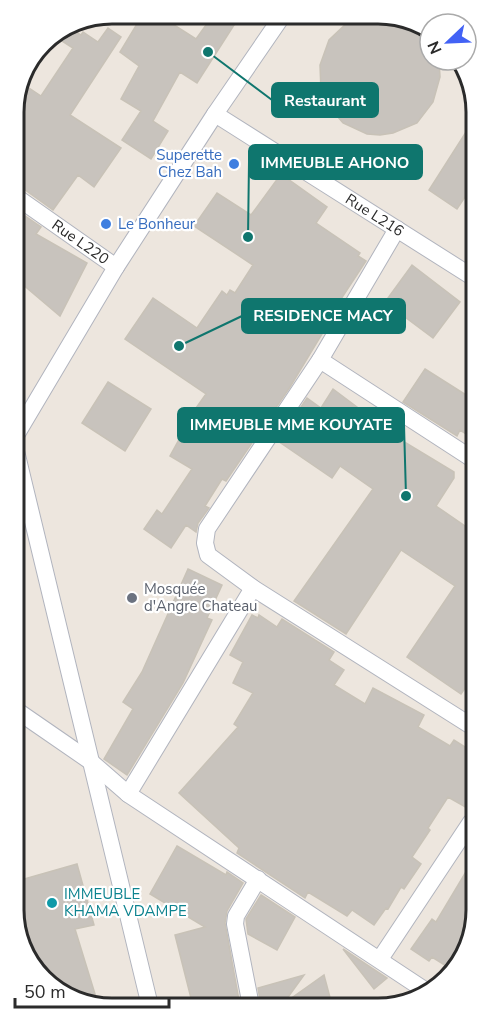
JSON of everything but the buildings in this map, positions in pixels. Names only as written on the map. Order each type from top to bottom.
[{"type":"street","points":[[24,421],[116,267],[215,114],[277,24]]},
{"type":"street","name":"Rue L216","points":[[215,114],[466,273]]},
{"type":"street","name":"Rue L220","points":[[24,202],[116,267]]},
{"type":"street","points":[[397,229],[320,360],[207,528],[205,543],[208,555],[253,588],[466,723]]},
{"type":"street","points":[[320,360],[466,455]]},
{"type":"street","points":[[24,485],[148,998]]},
{"type":"street","points":[[128,794],[253,588]]},
{"type":"street","points":[[24,716],[90,761],[128,794],[420,987]]},
{"type":"street","points":[[380,960],[466,830]]},
{"type":"street","points":[[249,998],[235,924],[236,916],[258,879]]},
{"type":"place","name":"Restaurant","points":[[208,52]]},
{"type":"place","name":"Superette Chez Bah","points":[[234,164]]},
{"type":"place","name":"Le Bonheur","points":[[106,224]]},
{"type":"place","name":"IMMEUBLE AHONO","points":[[248,237]]},
{"type":"place","name":"RESIDENCE MACY","points":[[179,346]]},
{"type":"place","name":"IMMEUBLE MME KOUYATE","points":[[406,496]]},
{"type":"place","name":"Mosquée d'Angre Chateau","points":[[132,598]]},
{"type":"place","name":"IMMEUBLE KHAMA VDAMPE","points":[[52,903]]}]
